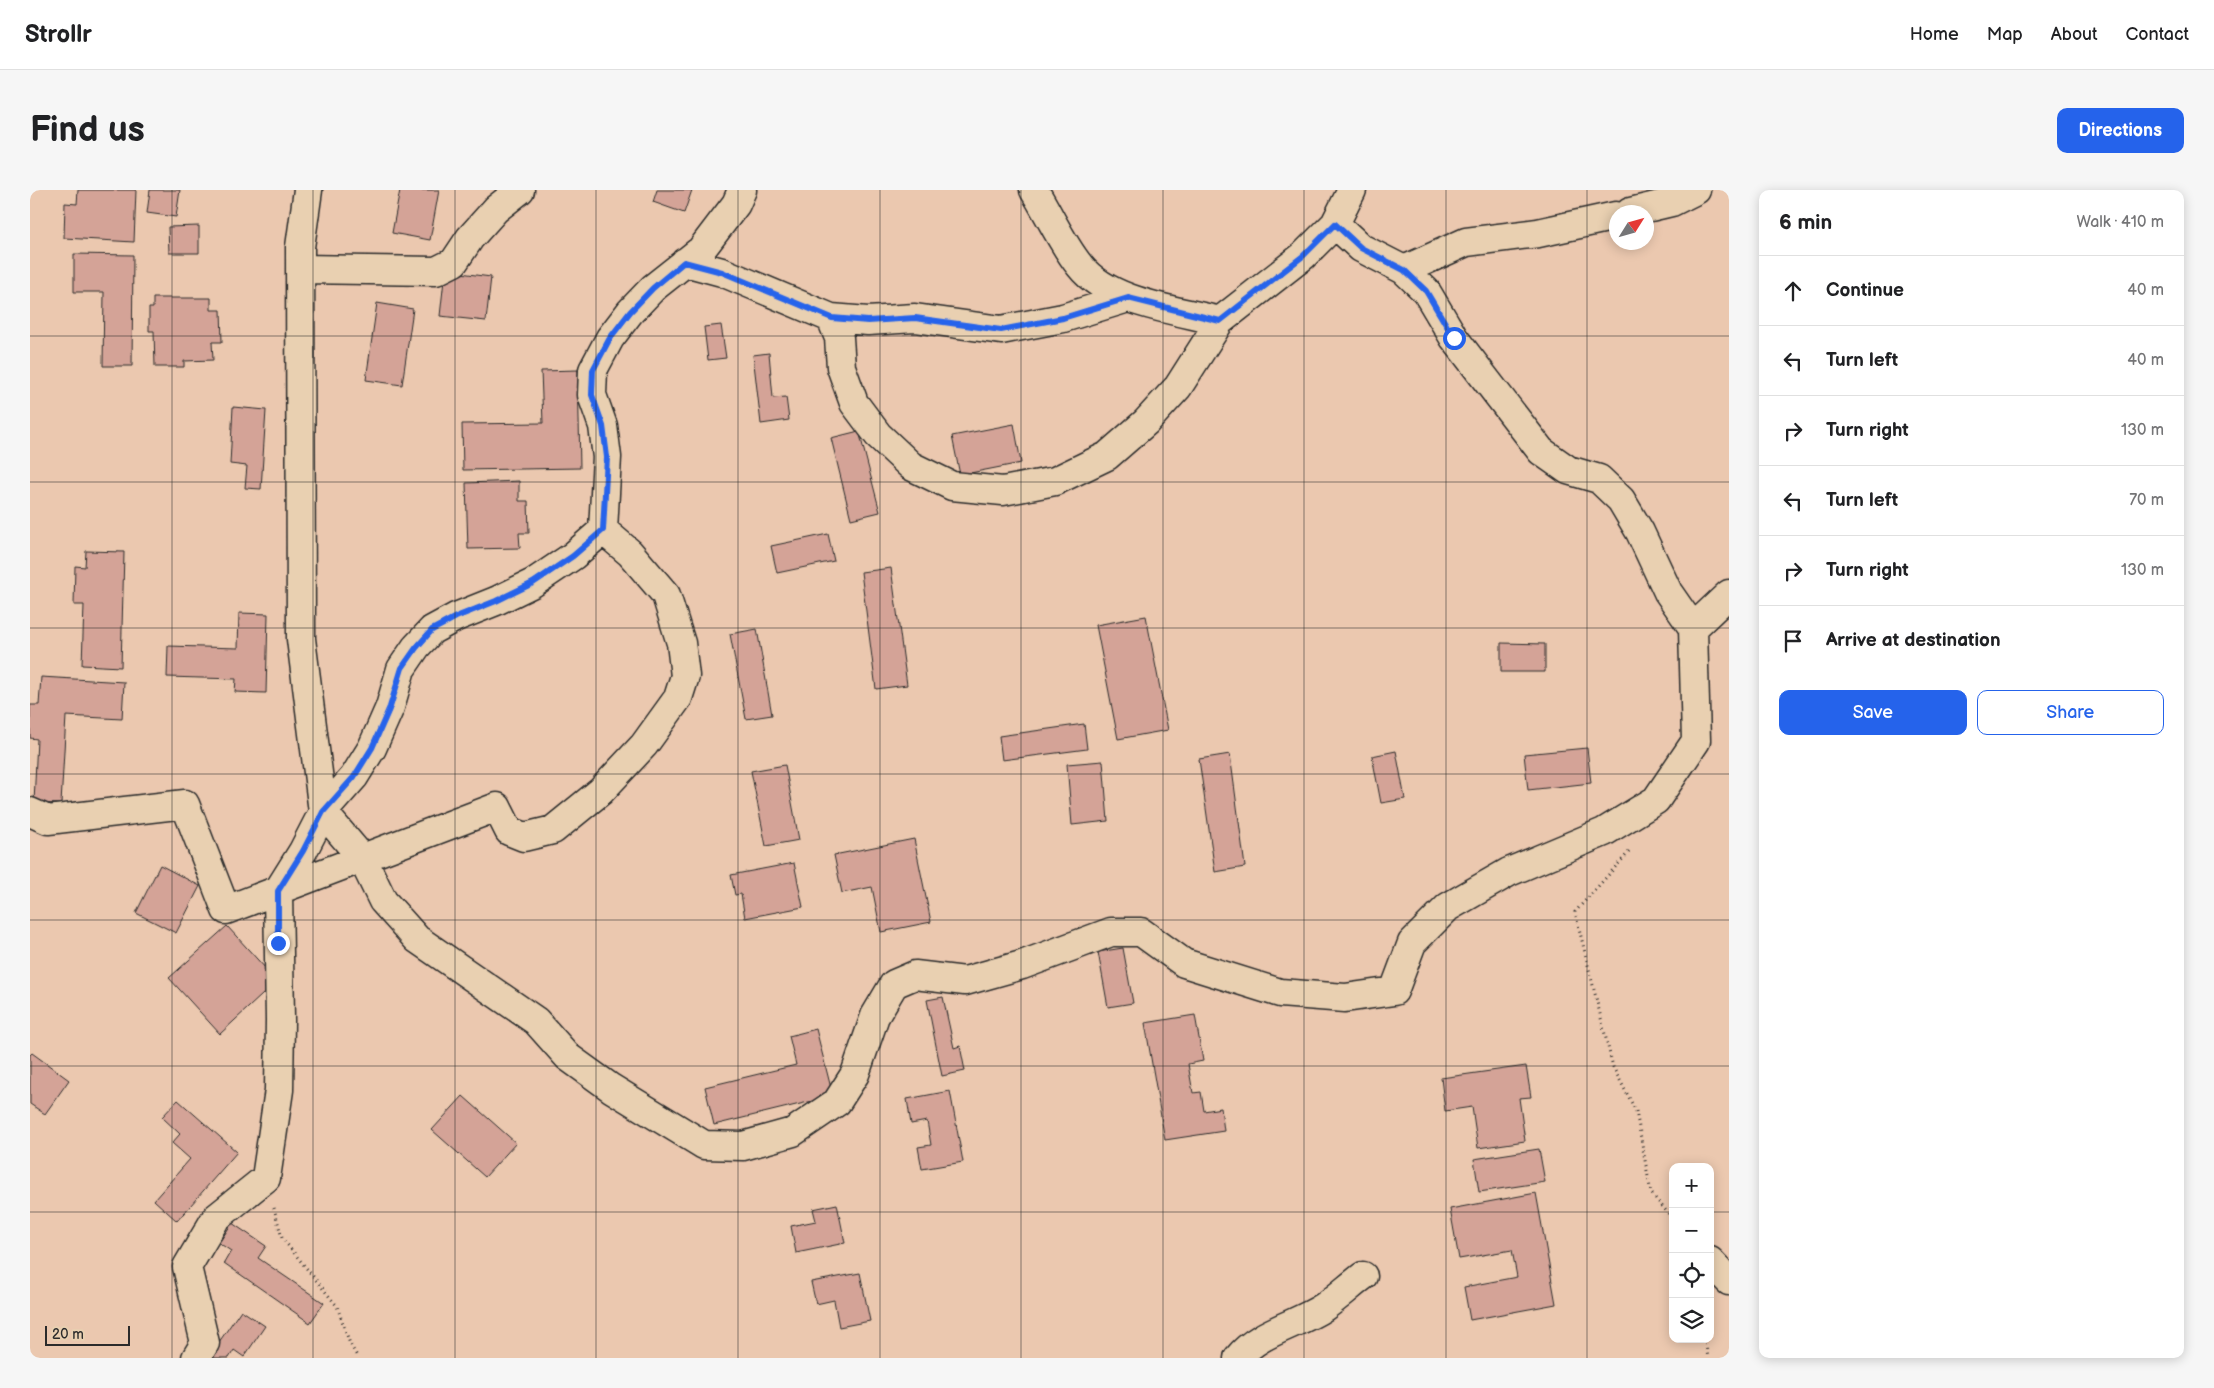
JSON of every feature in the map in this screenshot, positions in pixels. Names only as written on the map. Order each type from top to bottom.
[{"type":"street","points":[[308,190],[300,247],[301,639],[323,812],[362,858],[383,900],[417,939],[536,1021],[568,1057],[611,1088],[704,1145],[743,1146],[793,1132],[837,1102],[855,1074],[875,1016],[894,984],[915,975],[965,981],[1022,965],[1111,932],[1141,932],[1184,963],[1280,993],[1345,998],[1394,991],[1412,943],[1448,907],[1509,872],[1604,832],[1656,800],[1696,741],[1693,628],[1668,592],[1640,532],[1620,500],[1599,479],[1568,470],[1541,451],[1454,338],[1426,291],[1404,270],[1361,248],[1335,224]]},
{"type":"street","points":[[300,269],[436,271],[454,262],[470,238],[496,209],[520,190]]},
{"type":"street","points":[[196,1358],[205,1343],[187,1267],[216,1218],[266,1178],[279,1090],[278,891],[303,851],[323,812],[354,777],[372,748],[390,707],[402,668],[432,630],[456,617],[496,601],[533,583],[573,556],[603,530],[607,457],[603,426],[592,395],[593,370],[610,338],[630,312],[653,288],[701,250],[736,204],[742,190]]},
{"type":"street","points":[[1034,190],[1080,266],[1102,286],[1128,298],[1220,321]]},
{"type":"street","points":[[832,318],[840,338],[841,367],[854,403],[878,435],[911,466],[952,486],[1003,491],[1055,481],[1106,456],[1146,422],[1178,386],[1220,321],[1303,256],[1335,224],[1352,190]]},
{"type":"street","points":[[1654,206],[1672,202],[1696,190]]},
{"type":"street","points":[[1404,270],[1466,242],[1538,233],[1609,218]]},
{"type":"street","points":[[684,262],[722,272],[832,318],[868,321],[915,318],[1001,330],[1063,318],[1128,298]]},
{"type":"street","points":[[30,812],[48,820],[185,804],[226,910],[498,807],[509,831],[524,837],[552,830],[602,791],[644,745],[678,698],[685,676],[681,643],[666,595],[630,553],[603,530]]},
{"type":"street","points":[[1693,628],[1729,594]]},
{"type":"street","points":[[1714,1265],[1729,1281]]},
{"type":"street","points":[[1238,1358],[1244,1350],[1284,1327],[1323,1308],[1363,1276]]},
{"type":"path","points":[[1633,847],[1575,912],[1613,1068],[1636,1111],[1652,1193],[1669,1214]]},
{"type":"path","points":[[266,1178],[282,1238],[336,1306],[350,1344],[358,1358]]},
{"type":"path","points":[[1706,1343],[1708,1358]]},
{"type":"building","points":[[78,190],[136,190],[134,242],[64,238],[65,203],[77,204]]},
{"type":"building","points":[[150,190],[180,190],[176,217],[147,213]]},
{"type":"building","points":[[400,190],[439,190],[430,240],[392,233]]},
{"type":"building","points":[[657,190],[692,190],[684,213],[653,202]]},
{"type":"building","points":[[199,226],[199,253],[169,253],[168,227]]},
{"type":"building","points":[[74,254],[133,255],[132,366],[103,366],[104,292],[74,292]]},
{"type":"building","points":[[445,271],[491,277],[486,321],[440,316]]},
{"type":"building","points":[[153,298],[211,298],[211,310],[221,310],[222,342],[212,342],[213,360],[184,361],[184,367],[155,367],[154,331],[149,331],[149,308],[153,308]]},
{"type":"building","points":[[377,303],[413,309],[402,385],[366,380]]},
{"type":"building","points":[[721,325],[726,358],[708,360],[704,327]]},
{"type":"building","points":[[769,353],[773,398],[786,397],[789,420],[761,424],[753,355]]},
{"type":"building","points":[[578,370],[580,468],[463,470],[462,424],[543,423],[541,371]]},
{"type":"building","points":[[233,407],[266,410],[261,489],[245,488],[247,466],[230,464]]},
{"type":"building","points":[[1014,424],[1021,463],[960,475],[952,436]]},
{"type":"building","points":[[859,431],[880,512],[851,519],[831,438]]},
{"type":"building","points":[[519,481],[519,501],[528,501],[529,533],[519,533],[520,548],[468,549],[466,483]]},
{"type":"building","points":[[828,534],[834,561],[777,573],[771,546]]},
{"type":"building","points":[[86,551],[124,552],[121,667],[82,665],[84,605],[74,605],[75,566],[85,567]]},
{"type":"building","points":[[891,568],[907,685],[876,689],[861,572]]},
{"type":"building","points":[[239,613],[268,614],[266,693],[235,692],[236,679],[167,677],[168,646],[238,648]]},
{"type":"building","points":[[1146,616],[1168,730],[1118,739],[1096,625]]},
{"type":"building","points":[[757,629],[772,715],[746,719],[730,634]]},
{"type":"building","points":[[1501,643],[1545,644],[1545,672],[1501,672]]},
{"type":"building","points":[[41,677],[124,682],[122,719],[66,716],[61,804],[34,803],[37,739],[30,738],[30,705],[39,705]]},
{"type":"building","points":[[1084,724],[1087,749],[1002,760],[999,736]]},
{"type":"building","points":[[1587,748],[1591,783],[1528,790],[1524,754]]},
{"type":"building","points":[[1396,751],[1405,799],[1381,803],[1372,756]]},
{"type":"building","points":[[1230,754],[1245,867],[1215,872],[1199,759]]},
{"type":"building","points":[[1103,761],[1108,821],[1072,825],[1067,764]]},
{"type":"building","points":[[785,765],[799,840],[766,846],[751,771]]},
{"type":"building","points":[[914,839],[931,922],[881,932],[872,887],[842,893],[834,855]]},
{"type":"building","points":[[794,863],[803,907],[745,918],[741,894],[735,895],[731,875]]},
{"type":"building","points":[[160,865],[200,886],[176,933],[136,913]]},
{"type":"building","points":[[227,926],[277,981],[220,1034],[169,978]]},
{"type":"building","points":[[1123,948],[1133,1003],[1108,1007],[1098,952]]},
{"type":"building","points":[[943,997],[954,1048],[960,1046],[965,1071],[942,1076],[927,1000]]},
{"type":"building","points":[[1195,1015],[1203,1061],[1188,1064],[1193,1093],[1201,1092],[1204,1111],[1221,1108],[1224,1131],[1165,1140],[1145,1023]]},
{"type":"building","points":[[816,1029],[833,1096],[714,1125],[705,1087],[796,1065],[789,1036]]},
{"type":"building","points":[[32,1053],[69,1080],[45,1114],[30,1104],[30,1055]]},
{"type":"building","points":[[1526,1066],[1531,1097],[1519,1098],[1525,1141],[1478,1148],[1472,1107],[1445,1111],[1441,1078]]},
{"type":"building","points":[[950,1091],[963,1162],[922,1169],[918,1147],[931,1145],[927,1121],[911,1124],[907,1099]]},
{"type":"building","points":[[463,1096],[516,1143],[485,1177],[432,1130]]},
{"type":"building","points":[[178,1100],[237,1152],[177,1221],[154,1200],[190,1159],[172,1143],[180,1134],[162,1117]]},
{"type":"building","points":[[1539,1149],[1545,1182],[1479,1192],[1474,1159]]},
{"type":"building","points":[[1536,1193],[1556,1304],[1470,1320],[1464,1287],[1517,1277],[1512,1250],[1459,1259],[1450,1209]]},
{"type":"building","points":[[837,1204],[845,1243],[796,1253],[791,1226],[816,1221],[813,1209]]},
{"type":"building","points":[[232,1223],[266,1246],[258,1258],[324,1303],[310,1323],[224,1263],[231,1251],[219,1243]]},
{"type":"building","points":[[860,1273],[870,1321],[839,1327],[834,1300],[816,1304],[811,1282]]},
{"type":"building","points":[[241,1310],[265,1326],[244,1357],[234,1350],[229,1358],[208,1358]]},
{"type":"route","points":[[278,943],[278,891],[303,851],[323,812],[354,777],[372,748],[390,707],[402,668],[416,648],[432,630],[456,617],[496,601],[533,583],[573,556],[603,530],[607,457],[603,426],[592,395],[593,370],[610,338],[630,312],[653,288],[684,262],[722,272],[832,318],[868,321],[915,318],[1001,330],[1063,318],[1128,298],[1220,321],[1303,256],[1335,224],[1361,248],[1404,270],[1426,291],[1454,338]]}]
